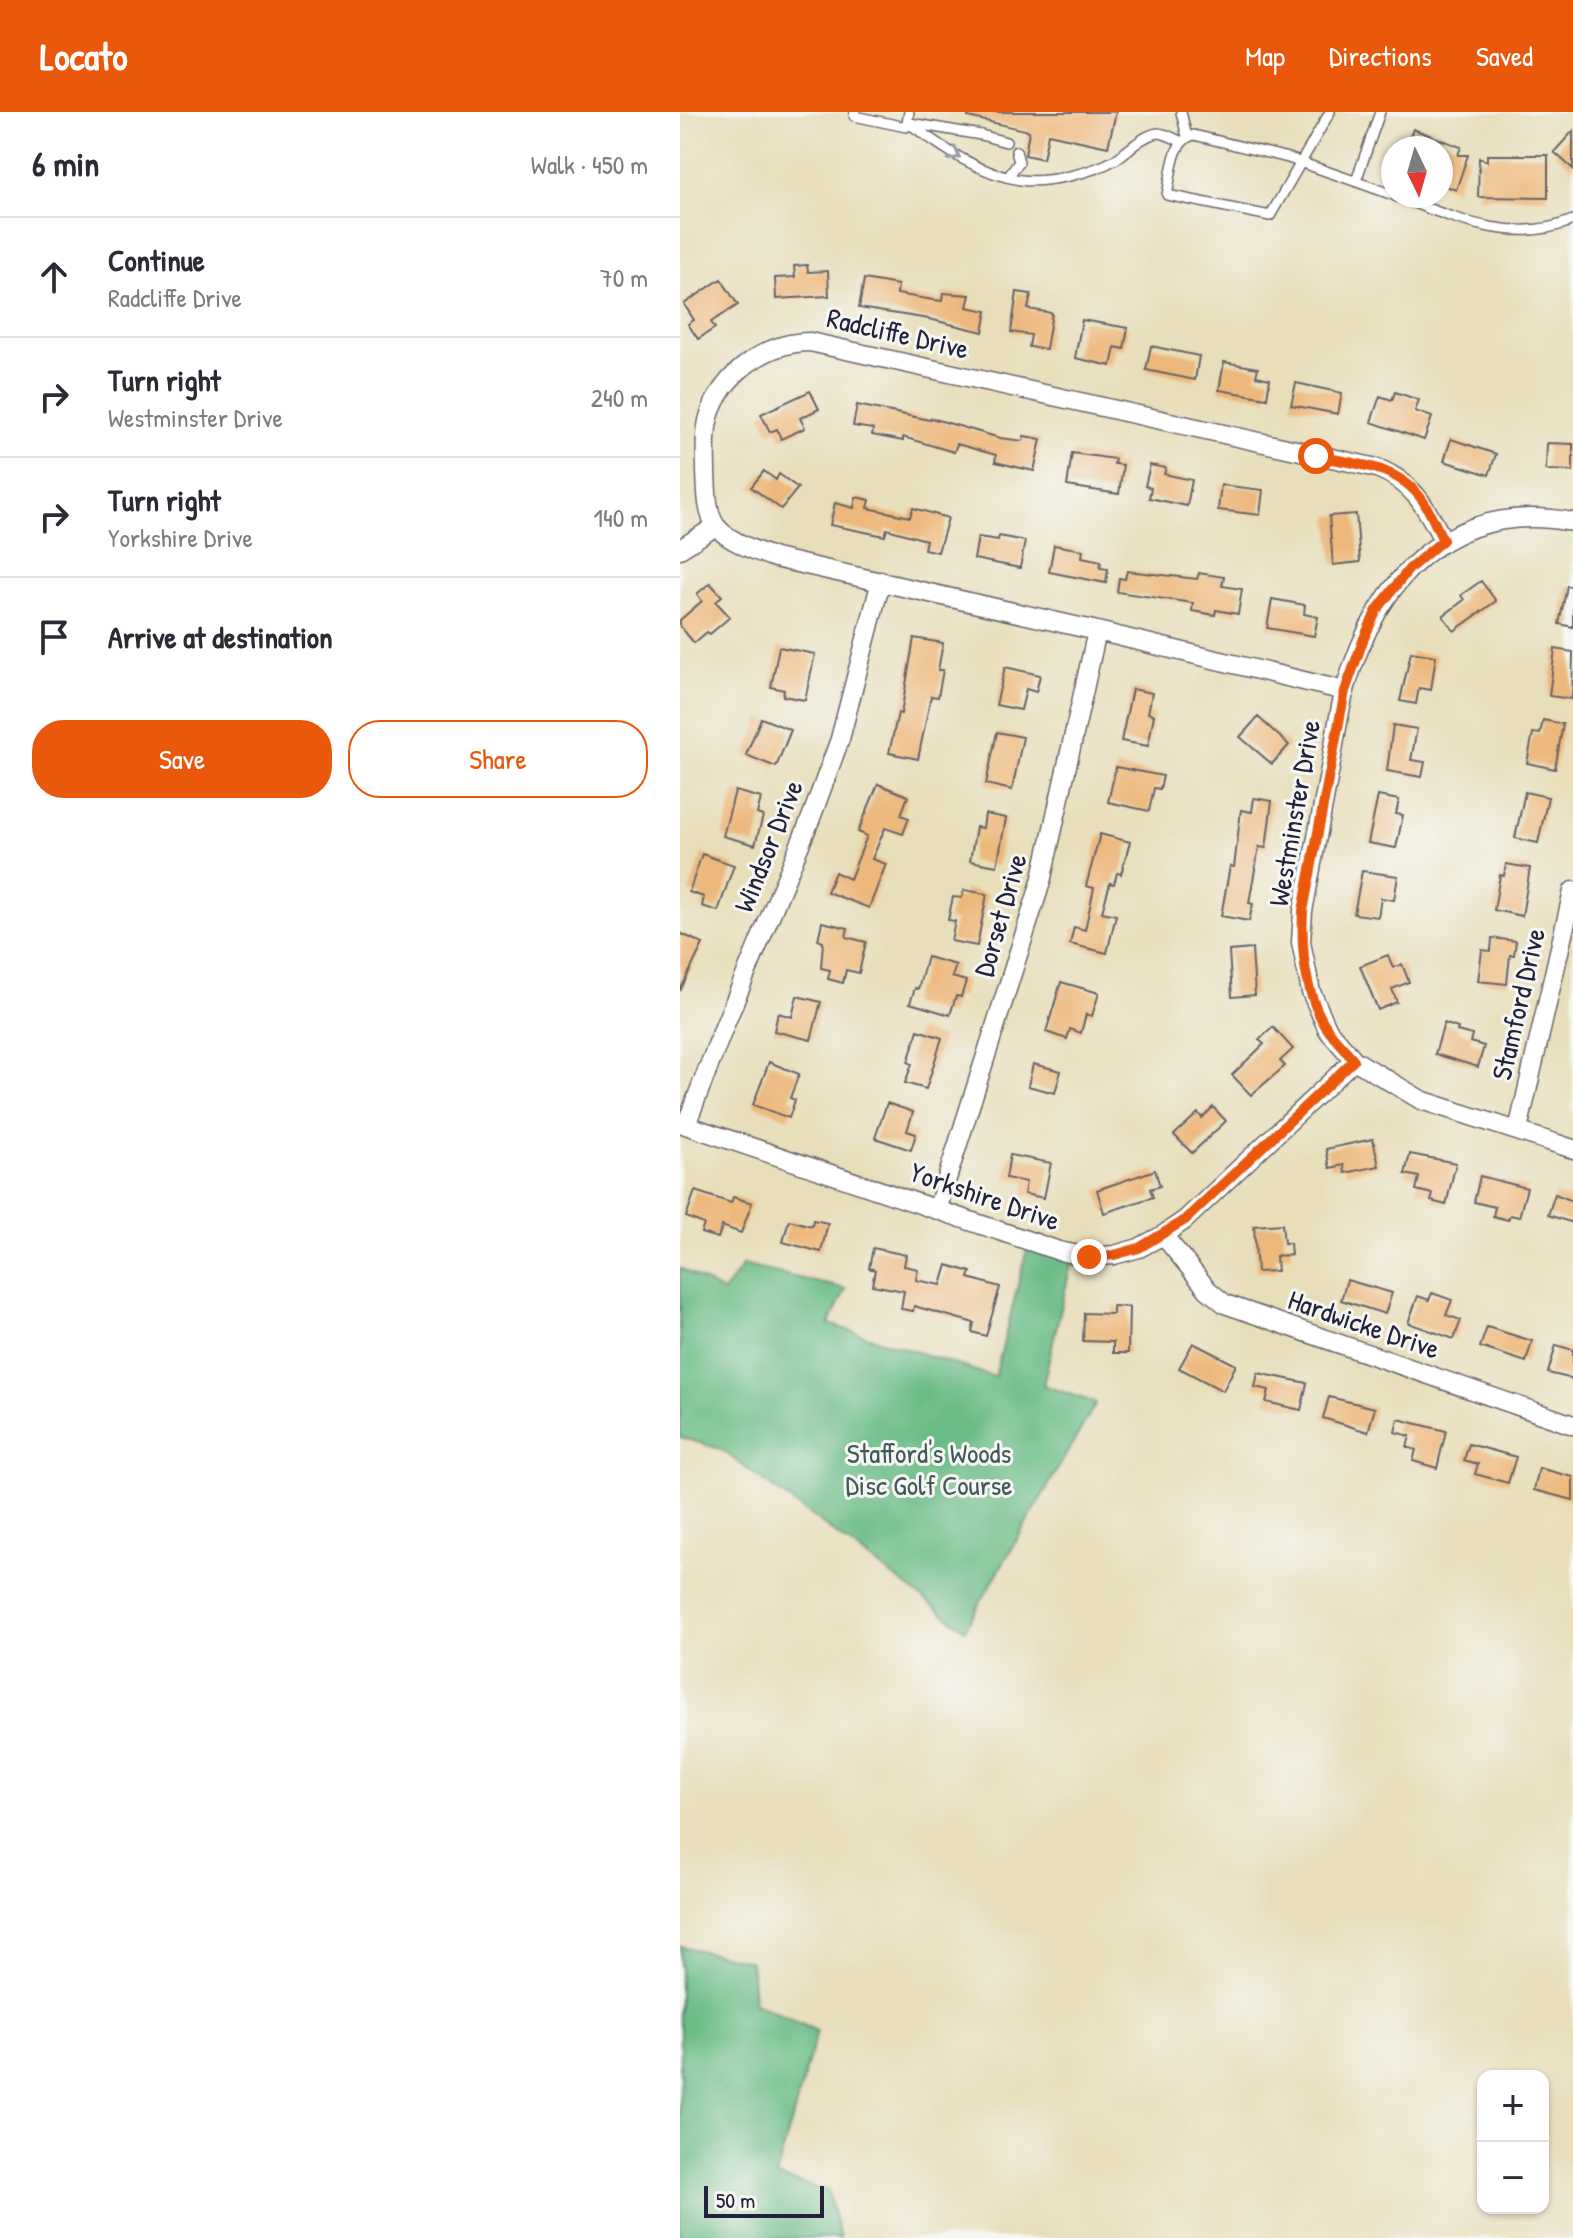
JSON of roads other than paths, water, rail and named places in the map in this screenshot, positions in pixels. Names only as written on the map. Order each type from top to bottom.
[{"type":"street","name":"Radcliffe Drive","points":[[716,526],[707,497],[706,441],[708,420],[714,404],[736,372],[774,347],[789,342],[810,342],[1377,468],[1393,474],[1416,493],[1443,540]]},
{"type":"street","name":"Westminster Drive","points":[[1573,522],[1528,517],[1472,527],[1443,540],[1409,569],[1377,610],[1345,691],[1303,911],[1301,942],[1311,992],[1328,1030],[1354,1060],[1421,1100],[1573,1149]]},
{"type":"street","points":[[680,549],[716,526],[747,548],[775,558],[1345,691]]},
{"type":"street","name":"Windsor Drive","points":[[683,1124],[811,818],[840,739],[881,581]]},
{"type":"street","name":"Dorset Drive","points":[[937,1210],[1041,882],[1097,631]]},
{"type":"street","name":"Stamford Drive","points":[[1518,1130],[1573,891]]},
{"type":"street","name":"Yorkshire Drive","points":[[683,1124],[1059,1251],[1089,1257],[1114,1255],[1139,1248],[1185,1220],[1354,1060]]},
{"type":"street","name":"Hardwicke Drive","points":[[1163,1235],[1208,1290],[1225,1304],[1573,1425]]},
{"type":"lane","points":[[855,112],[854,116],[906,127],[908,117]]},
{"type":"lane","points":[[1181,112],[1184,139],[1167,195],[1270,216],[1330,112]]},
{"type":"lane","points":[[1356,181],[1380,112]]},
{"type":"lane","points":[[908,117],[1006,142]]},
{"type":"lane","points":[[908,117],[943,149],[986,171],[1023,181],[1072,176],[1113,161],[1151,135],[1162,133],[1184,139],[1194,135],[1301,163],[1381,191]]},
{"type":"lane","points":[[1008,177],[1019,162],[1016,151]]},
{"type":"lane","points":[[1427,208],[1469,223],[1519,232],[1552,229],[1573,220]]},
{"type":"park label","name":"Stafford's Woods Disc Golf Course","points":[[929,1469]]}]
